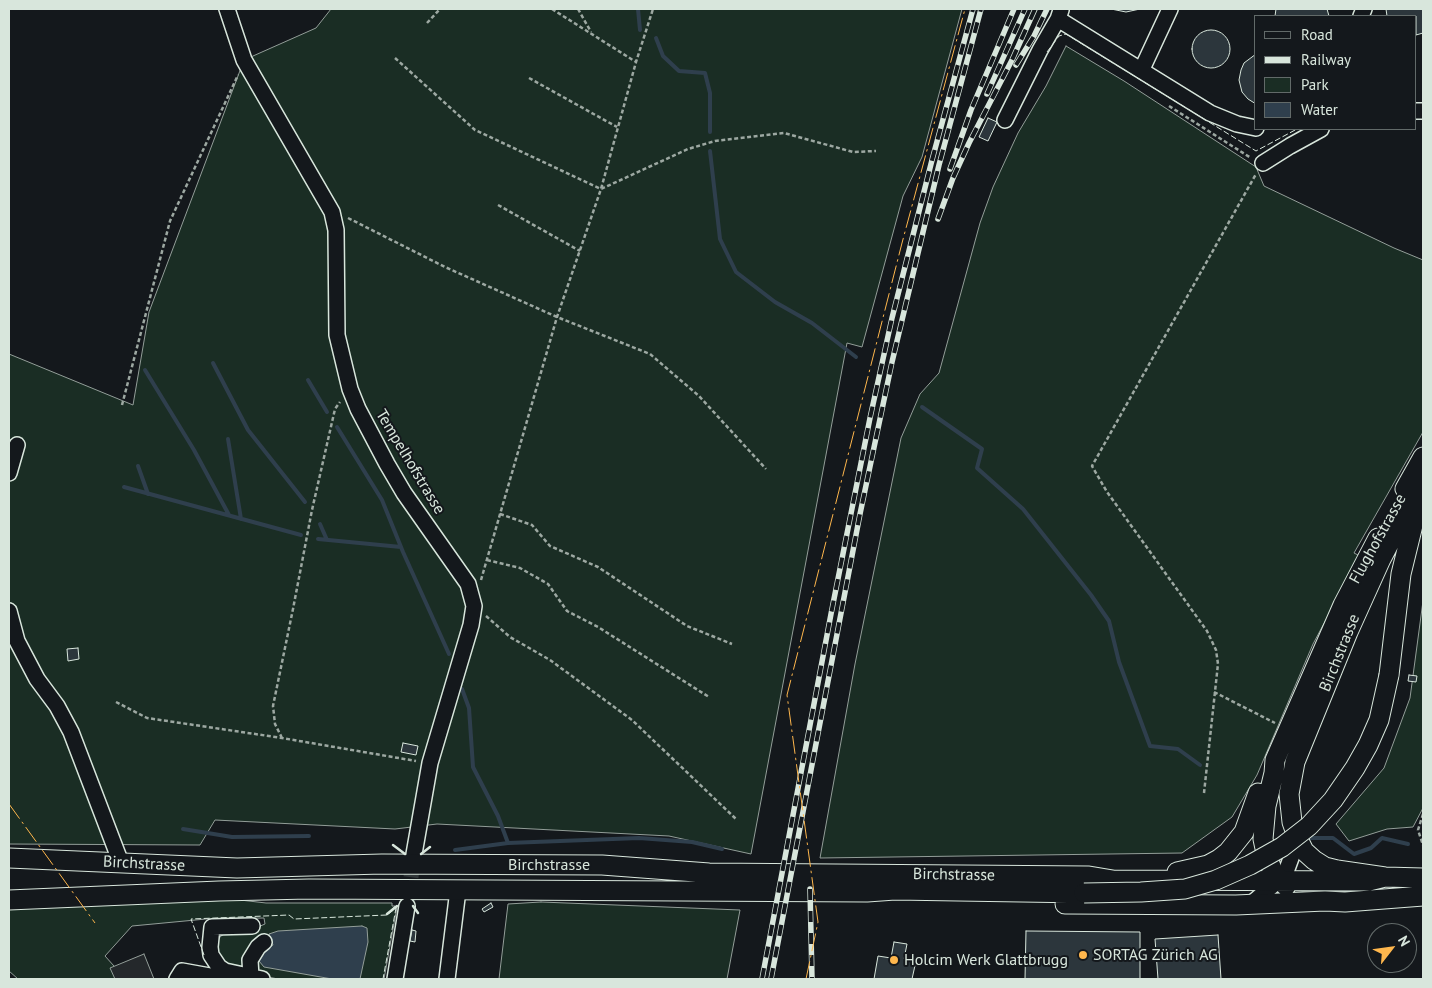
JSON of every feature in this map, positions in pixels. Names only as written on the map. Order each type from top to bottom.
[{"type":"main road","name":"Flughofstrasse","points":[[1276,760],[1343,605],[1423,457]]},
{"type":"main road","name":"Birchstrasse","points":[[1423,479],[1381,559],[1348,632],[1295,762],[1289,794],[1292,822],[1304,851],[1325,867],[1385,877],[1423,878]]},
{"type":"main road","name":"Birchstrasse","points":[[9,858],[255,868],[355,864],[602,865],[718,873],[1087,884],[1141,892],[1185,889],[1250,866],[1282,847],[1310,826],[1333,800],[1355,768],[1379,720],[1389,675],[1401,574],[1414,521],[1423,502]]},
{"type":"main road","name":"Birchstrasse","points":[[1087,884],[1114,874],[1182,872],[1208,865],[1219,859],[1244,832],[1252,814],[1265,771],[1276,760]]},
{"type":"main road","points":[[1276,760],[1266,806],[1263,839],[1269,862],[1279,880]]},
{"type":"main road","points":[[458,890],[459,864]]},
{"type":"main road","name":"Birchstrasse","points":[[9,900],[218,891],[867,892],[1087,884],[1113,880],[1370,881],[1385,877]]},
{"type":"main road","name":"Birchstrasse","points":[[1279,880],[1295,891],[1325,901]]},
{"type":"main road","name":"Birchstrasse","points":[[867,892],[896,897],[969,903],[1250,904],[1345,902],[1423,896]]},
{"type":"street","name":"Tempelhofstrasse","points":[[227,9],[244,60],[332,212],[336,230],[337,335],[350,389],[368,429],[404,493],[468,584],[474,606],[471,625],[430,763],[414,854]]},
{"type":"street","points":[[1142,69],[1170,9]]},
{"type":"street","points":[[1005,120],[1060,14],[1210,113],[1237,124],[1254,128]]},
{"type":"street","points":[[1263,163],[1319,130]]},
{"type":"street","points":[[9,473],[17,445]]},
{"type":"street","points":[[9,611],[17,641],[37,679],[57,706],[72,732],[121,862]]},
{"type":"street","points":[[1250,904],[1279,880],[1287,869],[1298,838]]},
{"type":"street","points":[[447,979],[458,890]]},
{"type":"street","points":[[395,979],[407,906]]},
{"type":"street","points":[[252,926],[212,927],[210,947],[211,955],[219,967],[225,971],[256,978]]},
{"type":"street","points":[[256,978],[250,960],[258,947],[264,942]]},
{"type":"street","points":[[177,979],[182,970],[226,979]]},
{"type":"path","points":[[427,23],[440,9]]},
{"type":"path","points":[[552,9],[636,62]]},
{"type":"path","points":[[578,9],[592,34]]},
{"type":"path","points":[[653,9],[617,127],[601,188],[557,317],[474,606],[510,637],[550,660],[632,720],[736,819]]},
{"type":"path","points":[[395,58],[475,130],[601,188],[688,149],[715,141],[784,133],[853,152],[876,151]]},
{"type":"path","points":[[122,405],[170,222],[244,60]]},
{"type":"path","points":[[528,78],[617,127]]},
{"type":"path","points":[[1204,793],[1218,664],[1216,650],[1207,631],[1107,492],[1092,466],[1263,163]]},
{"type":"path","points":[[498,205],[580,251]]},
{"type":"path","points":[[332,212],[352,220],[445,267],[557,317],[650,354],[699,396],[766,469]]},
{"type":"path","points":[[282,738],[275,724],[273,706],[294,609],[312,510],[336,409],[350,389]]},
{"type":"path","points":[[500,514],[532,525],[550,546],[598,567],[687,626],[732,644]]},
{"type":"path","points":[[487,560],[520,568],[548,584],[567,611],[598,626],[709,697]]},
{"type":"path","points":[[1214,692],[1288,729]]},
{"type":"path","points":[[116,702],[147,718],[430,763]]},
{"type":"path","points":[[1423,814],[1418,830],[1423,845]]},
{"type":"green space","points":[[331,9],[962,9],[922,157],[903,196],[862,347],[847,343],[751,854],[669,836],[437,824],[395,829],[215,820],[200,845],[9,844],[9,354],[133,405],[149,312],[244,60],[316,28]]},
{"type":"green space","points":[[1066,46],[1124,81],[1256,167],[1264,186],[1423,260],[1423,432],[1354,553],[1360,556],[1313,644],[1257,775],[1232,817],[1182,853],[820,858],[855,664],[901,438],[920,394],[939,373],[980,223],[993,187],[1018,133],[1046,86]]},
{"type":"green space","points":[[1423,601],[1423,808],[1413,827],[1387,829],[1349,841],[1336,824],[1384,768],[1410,698]]},
{"type":"green space","points":[[240,900],[266,903],[392,903],[392,906],[395,906],[387,914],[397,907],[384,979],[278,979],[229,969],[217,959],[217,941],[221,936],[226,933],[251,930],[265,924],[264,918],[206,919],[132,926],[105,956],[114,966],[120,979],[18,979],[9,971],[9,906]]},
{"type":"green space","points":[[541,902],[740,910],[727,979],[499,979],[508,904]]},
{"type":"shaded area","points":[[144,954],[154,979],[115,979],[110,968]]},
{"type":"water","points":[[362,926],[367,928],[368,942],[360,979],[332,979],[264,967],[259,961],[264,951],[273,945],[269,934],[278,931]]},
{"type":"building","points":[[1111,9],[1140,9],[1126,12]]},
{"type":"building","points":[[1276,9],[1327,9],[1329,15],[1275,15]]},
{"type":"building","points":[[1386,9],[1423,9],[1423,33],[1417,35],[1417,15],[1387,15]]},
{"type":"building","points":[[1211,30],[1225,35],[1230,49],[1225,63],[1211,68],[1197,63],[1192,49],[1197,35]]},
{"type":"building","points":[[1254,56],[1254,103],[1242,92],[1239,80],[1244,63]]},
{"type":"building","points":[[988,118],[997,122],[988,141],[979,137]]},
{"type":"building","points":[[78,648],[79,659],[68,661],[67,649]]},
{"type":"building","points":[[1409,675],[1417,676],[1416,682],[1408,681]]},
{"type":"building","points":[[403,743],[418,746],[416,755],[401,752]]},
{"type":"building","points":[[491,903],[493,907],[484,912],[482,909]]},
{"type":"building","points":[[412,930],[416,931],[415,942],[410,941]]},
{"type":"building","name":"SORTAG Zürich AG","points":[[1026,931],[1140,932],[1140,979],[1025,979]]},
{"type":"building","points":[[1218,935],[1221,979],[1158,979],[1155,939]]},
{"type":"building","name":"Holcim Werk Glattbrugg","points":[[894,942],[907,944],[904,959],[916,961],[912,979],[874,979],[878,956],[891,958]]},
{"type":"waterway","points":[[638,9],[640,30]]},
{"type":"waterway","points":[[656,38],[663,56],[679,71],[705,73],[710,93],[710,132]]},
{"type":"waterway","points":[[710,151],[720,239],[736,272],[775,302],[812,323],[856,357]]},
{"type":"waterway","points":[[213,363],[248,430],[305,502]]},
{"type":"waterway","points":[[145,370],[194,450],[229,515]]},
{"type":"waterway","points":[[308,380],[327,412]]},
{"type":"waterway","points":[[922,407],[982,449],[977,468],[1023,509],[1091,595],[1109,621],[1119,662],[1150,746],[1178,749],[1200,765]]},
{"type":"waterway","points":[[337,427],[382,500],[449,654]]},
{"type":"waterway","points":[[228,439],[241,519]]},
{"type":"waterway","points":[[138,466],[148,494]]},
{"type":"waterway","points":[[124,487],[301,535]]},
{"type":"waterway","points":[[320,524],[327,540]]},
{"type":"waterway","points":[[318,539],[401,547]]},
{"type":"waterway","points":[[462,689],[469,708],[473,767],[498,816],[508,843]]},
{"type":"waterway","points":[[183,829],[232,837],[309,836]]},
{"type":"waterway","points":[[455,850],[508,843],[639,838],[692,842],[722,849]]},
{"type":"waterway","points":[[1311,838],[1333,838],[1354,854],[1371,848],[1382,838],[1408,844]]},
{"type":"tunnel","points":[[408,900],[414,854]]},
{"type":"railway","points":[[762,979],[870,418],[892,318],[973,9]]},
{"type":"railway","points":[[771,979],[860,514],[892,362],[939,165],[981,9]]},
{"type":"railway","points":[[950,169],[971,110],[1014,9]]},
{"type":"railway","points":[[987,94],[1025,9]]},
{"type":"railway","points":[[938,219],[953,178],[969,143],[1012,60],[1035,9]]},
{"type":"railway","points":[[1016,65],[1034,36],[1047,9]]},
{"type":"railway","points":[[810,889],[812,979]]},
{"type":"fence","points":[[1047,52],[1059,36],[1066,34],[1256,151],[1295,130]]},
{"type":"fence","points":[[204,955],[191,919],[289,915],[294,919],[387,915],[396,908],[383,979]]},
{"type":"wall","points":[[393,845],[405,854]]},
{"type":"wall","points":[[421,854],[430,847]]},
{"type":"wall","points":[[387,914],[397,906]]},
{"type":"wall","points":[[413,906],[418,913]]},
{"type":"power","points":[[806,979],[818,922],[787,695],[902,243],[965,9]]},
{"type":"power","points":[[9,804],[95,923]]},
{"type":"place","name":"SORTAG Zürich AG","points":[[1083,955]]},
{"type":"place","name":"Holcim Werk Glattbrugg","points":[[894,960]]}]
